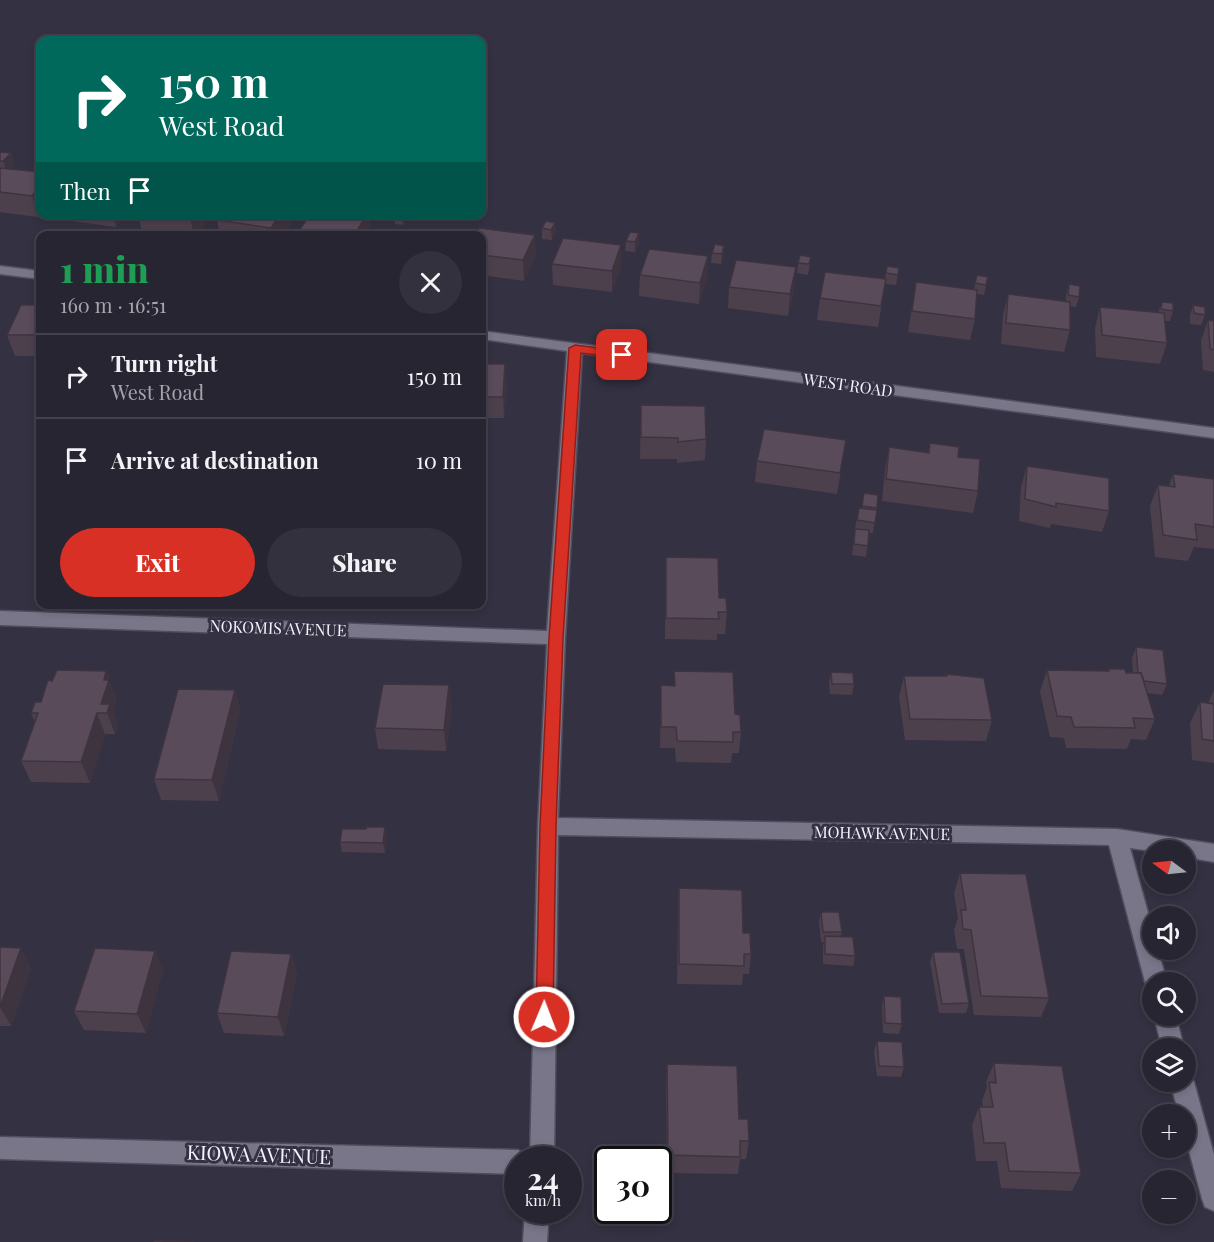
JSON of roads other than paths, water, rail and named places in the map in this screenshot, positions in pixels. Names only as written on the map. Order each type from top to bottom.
[{"type":"street","points":[[0,270],[36,274]]},
{"type":"street","name":"WEST ROAD","points":[[486,336],[1214,433]]},
{"type":"street","points":[[542,1146],[548,826],[556,638],[575,348]]},
{"type":"street","name":"NOKOMIS AVENUE","points":[[0,618],[556,638]]},
{"type":"street","name":"MOHAWK AVENUE","points":[[548,826],[1117,837],[1214,853]]},
{"type":"street","points":[[1117,837],[1153,972]]},
{"type":"street","points":[[1185,1092],[1214,1199]]},
{"type":"street","name":"KIOWA AVENUE","points":[[0,1148],[504,1162]]},
{"type":"street","points":[[535,1242],[536,1224]]}]
